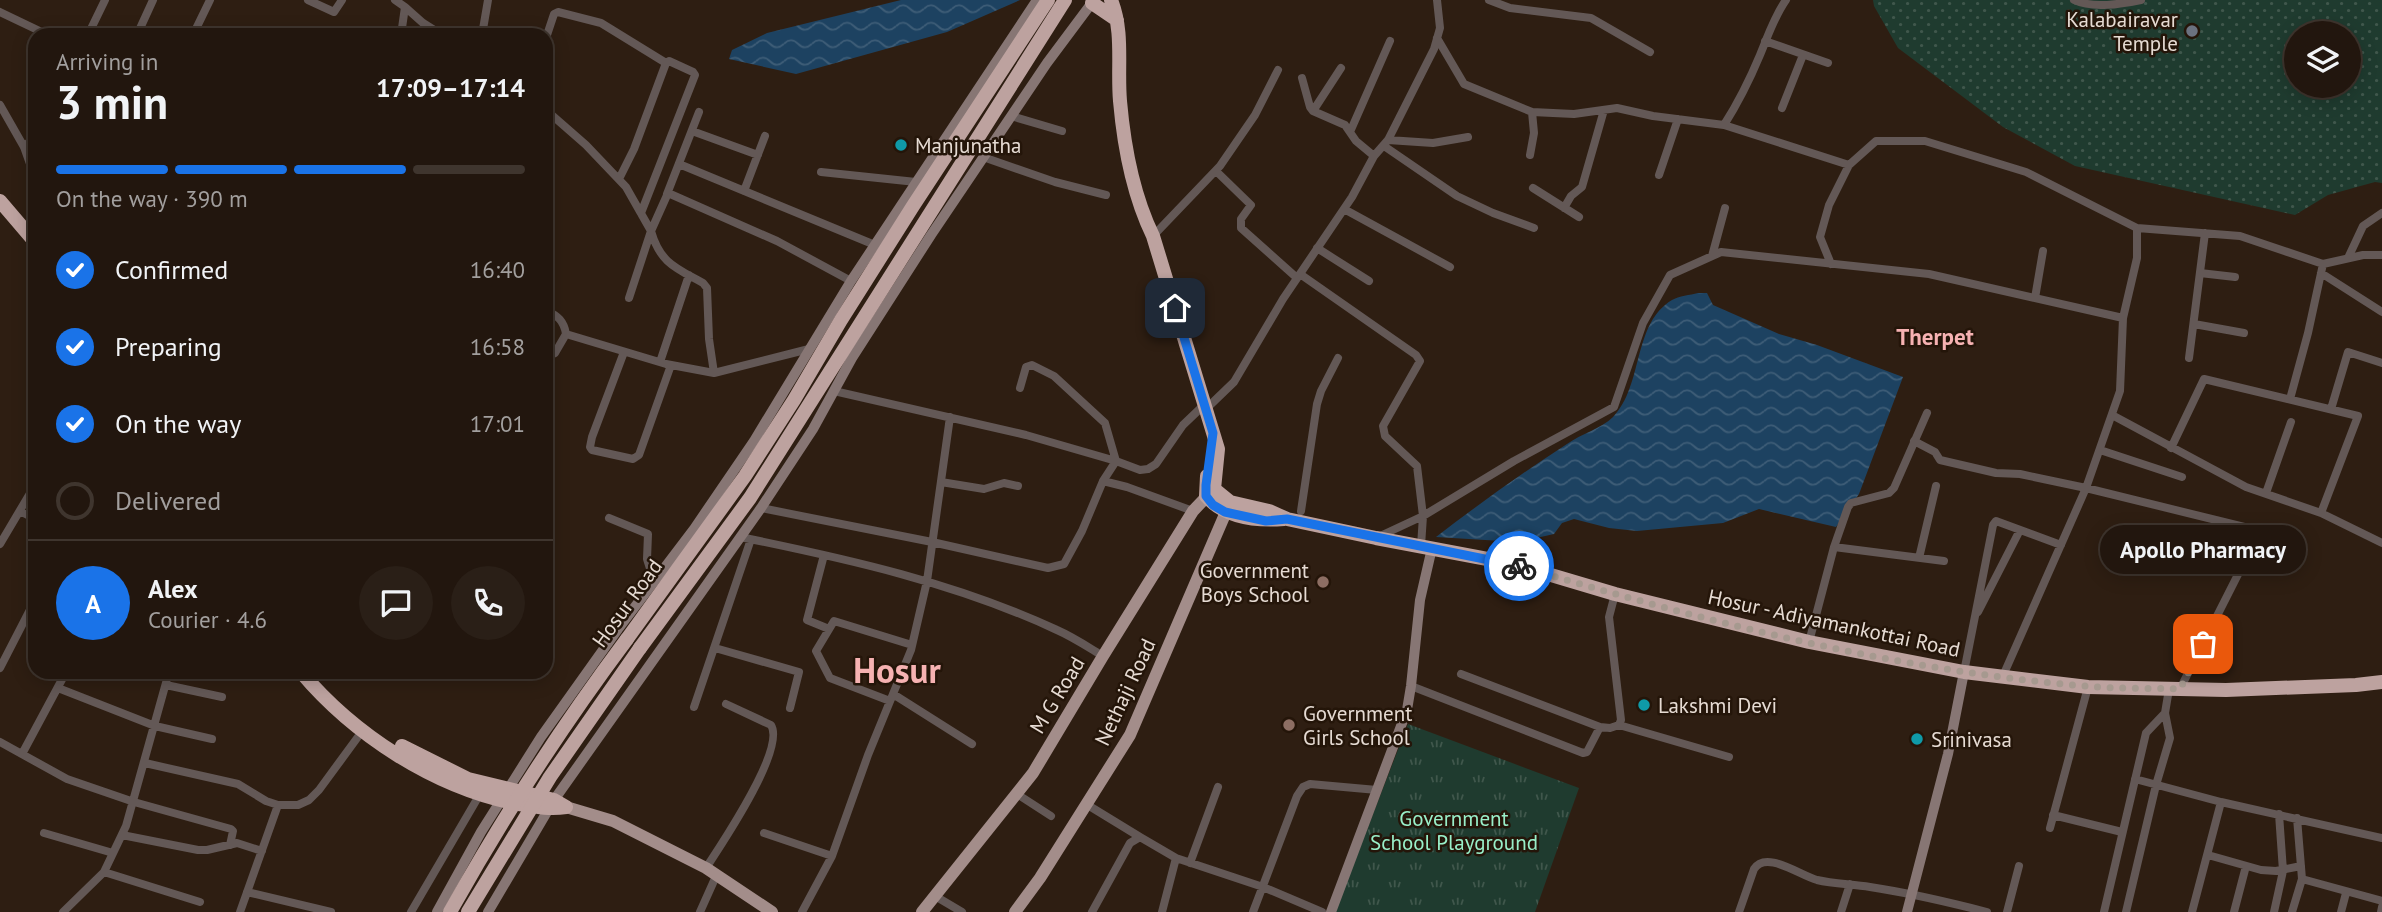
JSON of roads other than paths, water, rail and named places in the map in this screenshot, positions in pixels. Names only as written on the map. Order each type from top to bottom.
[{"type":"highway","name":"Hosur Road","points":[[450,912],[537,766],[580,701],[745,476],[794,400],[838,317],[1048,0]]},
{"type":"highway","points":[[1111,0],[1119,40],[1120,101],[1134,187],[1153,236],[1218,449],[1210,493],[1228,507]]},
{"type":"highway","points":[[1119,40],[1125,0]]},
{"type":"highway","name":"Hosur Road","points":[[468,912],[550,777],[750,498],[854,338],[1065,1]]},
{"type":"highway","points":[[1093,1],[1116,20]]},
{"type":"highway","points":[[0,201],[28,234]]},
{"type":"highway","name":"Hosur - Adiyamankottai Road","points":[[1228,507],[1266,521],[1287,519],[1514,564],[1615,594],[1809,642],[2003,678],[2088,687],[2175,689],[2330,686],[2382,682]]},
{"type":"highway","points":[[308,679],[337,709],[363,730],[419,767],[480,794],[504,795],[557,805]]},
{"type":"highway","points":[[319,679],[346,708],[369,727],[450,771],[504,795]]},
{"type":"main road","name":"M G Road","points":[[922,912],[1033,774],[1193,511],[1210,493]]},
{"type":"main road","name":"Nethaji Road","points":[[1015,912],[1040,878],[1130,734],[1228,507]]},
{"type":"main road","points":[[557,805],[613,821],[712,871],[772,912]]},
{"type":"street","points":[[91,28],[105,0]]},
{"type":"street","points":[[140,28],[153,0]]},
{"type":"street","points":[[197,28],[210,0]]},
{"type":"street","points":[[307,0],[334,12],[342,0]]},
{"type":"street","points":[[395,0],[431,28]]},
{"type":"street","points":[[483,28],[488,0]]},
{"type":"street","points":[[438,912],[504,795],[579,683],[694,529],[754,441],[810,349],[838,317],[851,281],[1037,0]]},
{"type":"street","points":[[834,391],[1026,435],[1140,470],[1148,470],[1156,464],[1183,425],[1234,382],[1344,209],[1374,156],[1386,143],[1434,49],[1440,28],[1437,0]]},
{"type":"street","points":[[1489,0],[1510,8],[1591,18],[1650,52]]},
{"type":"street","points":[[1724,125],[1733,111],[1772,23],[1786,0]]},
{"type":"street","points":[[2074,0],[2081,4],[2120,5],[2141,0]]},
{"type":"street","points":[[488,912],[557,805],[746,538],[761,508],[813,429],[834,391],[854,338],[1093,1]]},
{"type":"street","points":[[402,28],[405,7]]},
{"type":"street","points":[[0,12],[33,28]]},
{"type":"street","points":[[549,28],[554,14],[558,12],[601,23],[666,63],[668,61],[695,75],[641,212]]},
{"type":"street","points":[[1437,38],[1464,84],[1532,112],[1574,114],[1617,108],[1724,125],[1849,165]]},
{"type":"street","points":[[1350,132],[1390,41]]},
{"type":"street","points":[[1765,41],[1828,63]]},
{"type":"street","points":[[1782,108],[1803,55]]},
{"type":"street","points":[[619,179],[634,149],[666,63]]},
{"type":"street","points":[[1313,111],[1341,68]]},
{"type":"street","points":[[1153,236],[1216,171],[1255,115],[1278,70]]},
{"type":"street","points":[[1302,78],[1313,111],[1345,125],[1356,141],[1374,156]]},
{"type":"street","points":[[0,105],[28,158]]},
{"type":"street","points":[[1564,208],[1571,195],[1582,187],[1604,110]]},
{"type":"street","points":[[629,298],[651,231],[699,112]]},
{"type":"street","points":[[1530,155],[1534,133],[1532,112]]},
{"type":"street","points":[[553,116],[586,145],[626,187],[651,231],[656,248],[666,261],[707,288],[709,339],[714,373]]},
{"type":"street","points":[[1011,116],[1062,131]]},
{"type":"street","points":[[1660,175],[1678,119]]},
{"type":"street","points":[[692,131],[758,155]]},
{"type":"street","points":[[744,191],[765,136]]},
{"type":"street","points":[[1386,143],[1433,143],[1468,137]]},
{"type":"street","points":[[1831,264],[1820,237],[1829,205],[1849,165],[1876,141],[1925,141],[2026,172],[2137,228],[2240,236],[2322,269],[2382,312]]},
{"type":"street","points":[[24,147],[28,143]]},
{"type":"street","points":[[1386,143],[1457,196],[1534,228]]},
{"type":"street","points":[[983,158],[1055,182],[1106,194]]},
{"type":"street","points":[[679,164],[874,245]]},
{"type":"street","points":[[1216,171],[1251,205],[1241,219],[1241,228],[1299,276],[1419,358],[1420,365],[1383,426],[1383,431],[1418,466],[1426,547],[1411,686],[1406,710],[1331,912]]},
{"type":"street","points":[[821,172],[916,182]]},
{"type":"street","points":[[1533,188],[1579,217]]},
{"type":"street","points":[[667,194],[776,241],[851,281]]},
{"type":"street","points":[[1712,256],[1725,208]]},
{"type":"street","points":[[1344,209],[1450,267]]},
{"type":"street","points":[[2348,258],[2363,226],[2382,213]]},
{"type":"street","points":[[2003,678],[2087,488],[2120,391],[2123,318],[2137,258],[2137,228]]},
{"type":"street","points":[[2189,358],[2205,233]]},
{"type":"street","points":[[1317,248],[1369,281]]},
{"type":"street","points":[[1376,538],[1423,516],[1514,461],[1614,407],[1643,323],[1670,275],[1721,251],[1929,274],[2123,318]]},
{"type":"street","points":[[2035,298],[2043,251]]},
{"type":"street","points":[[2322,269],[2348,258],[2382,255]]},
{"type":"street","points":[[2290,399],[2322,269]]},
{"type":"street","points":[[2200,273],[2235,277]]},
{"type":"street","points":[[660,362],[689,275]]},
{"type":"street","points":[[553,314],[560,318],[566,334],[553,354]]},
{"type":"street","points":[[2194,324],[2244,333]]},
{"type":"street","points":[[566,334],[671,365],[714,373],[810,349]]},
{"type":"street","points":[[625,352],[592,437],[592,450],[633,459],[639,455],[671,365]]},
{"type":"street","points":[[2331,409],[2348,352],[2382,363]]},
{"type":"street","points":[[1301,510],[1317,404],[1338,358]]},
{"type":"street","points":[[761,508],[1048,568],[1064,564],[1082,531],[1103,481],[1116,461],[1105,423],[1054,376],[1028,365],[1020,388]]},
{"type":"street","points":[[2171,447],[2204,379],[2358,416],[2321,513]]},
{"type":"street","points":[[1809,642],[1834,547],[1848,507],[1851,503],[1889,492],[1894,488],[1927,413]]},
{"type":"street","points":[[2112,415],[2246,487],[2321,513],[2382,543]]},
{"type":"street","points":[[802,912],[832,856],[868,755],[912,645],[927,581],[950,417]]},
{"type":"street","points":[[2266,493],[2291,422]]},
{"type":"street","points":[[1914,441],[1935,452],[1940,460],[1996,473],[2020,474],[2087,488],[2281,536]]},
{"type":"street","points":[[2100,450],[2182,477]]},
{"type":"street","points":[[1103,481],[1127,486],[1193,511]]},
{"type":"street","points":[[941,482],[984,489],[1004,483],[1018,486]]},
{"type":"street","points":[[1919,558],[1936,486]]},
{"type":"street","points":[[0,544],[28,497]]},
{"type":"street","points":[[20,511],[28,515]]},
{"type":"street","points":[[610,519],[648,534],[647,559],[654,581]]},
{"type":"street","points":[[1907,912],[1948,754],[1993,526],[2000,522],[2061,545]]},
{"type":"street","points":[[1974,621],[2020,530]]},
{"type":"street","points":[[2104,912],[2146,733],[2165,713],[2175,689],[2260,531]]},
{"type":"street","points":[[746,538],[927,581],[1059,630],[1103,656]]},
{"type":"street","points":[[694,707],[715,648],[746,538]]},
{"type":"street","points":[[1834,547],[1944,561]]},
{"type":"street","points":[[824,555],[807,620],[829,629]]},
{"type":"street","points":[[1615,594],[1609,617],[1621,720],[1619,725]]},
{"type":"street","points":[[0,668],[28,614]]},
{"type":"street","points":[[912,645],[834,621],[816,650],[830,678],[891,697],[972,744]]},
{"type":"street","points":[[715,648],[799,672],[790,708]]},
{"type":"street","points":[[1461,674],[1601,727],[1619,725],[1729,757]]},
{"type":"street","points":[[22,754],[62,679]]},
{"type":"street","points":[[63,912],[104,872],[122,835],[134,802],[167,679]]},
{"type":"street","points":[[166,685],[222,697]]},
{"type":"street","points":[[1411,686],[1583,752],[1590,749],[1601,727]]},
{"type":"street","points":[[2050,828],[2088,687]]},
{"type":"street","points":[[58,688],[155,726],[212,739]]},
{"type":"street","points":[[699,912],[712,871],[762,773],[775,734],[771,725],[726,704]]},
{"type":"street","points":[[2126,912],[2170,738],[2165,713]]},
{"type":"street","points":[[145,764],[238,784],[266,801],[278,805],[299,806],[319,790],[363,730]]},
{"type":"street","points":[[0,742],[67,779],[134,802],[231,829],[233,831],[230,845]]},
{"type":"street","points":[[2135,779],[2221,802],[2382,838]]},
{"type":"street","points":[[1253,912],[1297,796],[1303,787],[1310,784],[1377,790]]},
{"type":"street","points":[[1190,863],[1218,787]]},
{"type":"street","points":[[411,912],[480,794]]},
{"type":"street","points":[[1017,794],[1051,816]]},
{"type":"street","points":[[2192,912],[2221,802]]},
{"type":"street","points":[[1086,804],[1176,858],[1264,887],[1322,912]]},
{"type":"street","points":[[240,912],[278,805]]},
{"type":"street","points":[[2274,912],[2283,870],[2279,814]]},
{"type":"street","points":[[2053,815],[2122,832]]},
{"type":"street","points":[[2292,912],[2302,879],[2297,818]]},
{"type":"street","points":[[44,833],[113,853]]},
{"type":"street","points":[[764,833],[832,856]]},
{"type":"street","points":[[122,835],[198,850],[243,844],[262,851]]},
{"type":"street","points":[[1093,912],[1130,843],[1140,837]]},
{"type":"street","points":[[2208,855],[2276,871],[2301,866]]},
{"type":"street","points":[[1162,912],[1176,858]]},
{"type":"street","points":[[1739,912],[1754,869],[1758,862],[1763,860],[1811,878],[1912,894],[1963,909],[1987,912]]},
{"type":"street","points":[[2007,912],[2019,866]]},
{"type":"street","points":[[2234,912],[2246,866]]},
{"type":"street","points":[[104,872],[200,902]]},
{"type":"street","points":[[2302,879],[2382,901]]},
{"type":"street","points":[[1841,912],[1850,884]]},
{"type":"street","points":[[2280,890],[2298,893]]},
{"type":"street","points":[[247,892],[331,912]]},
{"type":"street","points":[[2341,912],[2346,893]]},
{"type":"street","points":[[935,896],[962,912]]},
{"type":"street","points":[[2381,912],[2382,907]]},
{"type":"water","points":[[901,0],[1020,0],[947,32],[796,74],[729,59],[732,50],[767,33]]},
{"type":"water","points":[[1707,293],[1713,305],[1779,334],[1903,377],[1859,494],[1836,527],[1759,509],[1723,523],[1637,531],[1609,528],[1574,519],[1562,523],[1554,534],[1518,542],[1436,537],[1534,466],[1613,417],[1630,389],[1650,324],[1659,311],[1672,300]]},
{"type":"place","name":"Kalabairavar Temple","points":[[2192,31]]},
{"type":"place","name":"Manjunatha","points":[[901,145]]},
{"type":"place","name":"Government Boys School","points":[[1323,582]]},
{"type":"place","name":"Apollo Pharmacy","points":[[2203,644]]},
{"type":"place","name":"Lakshmi Devi","points":[[1644,705]]},
{"type":"place","name":"Government Girls School","points":[[1289,725]]},
{"type":"place","name":"Srinivasa","points":[[1917,739]]},
{"type":"district","name":"Therpet","points":[[1935,336]]},
{"type":"district","name":"Hosur","points":[[897,670]]},
{"type":"park label","name":"Government School Playground","points":[[1454,830]]}]
